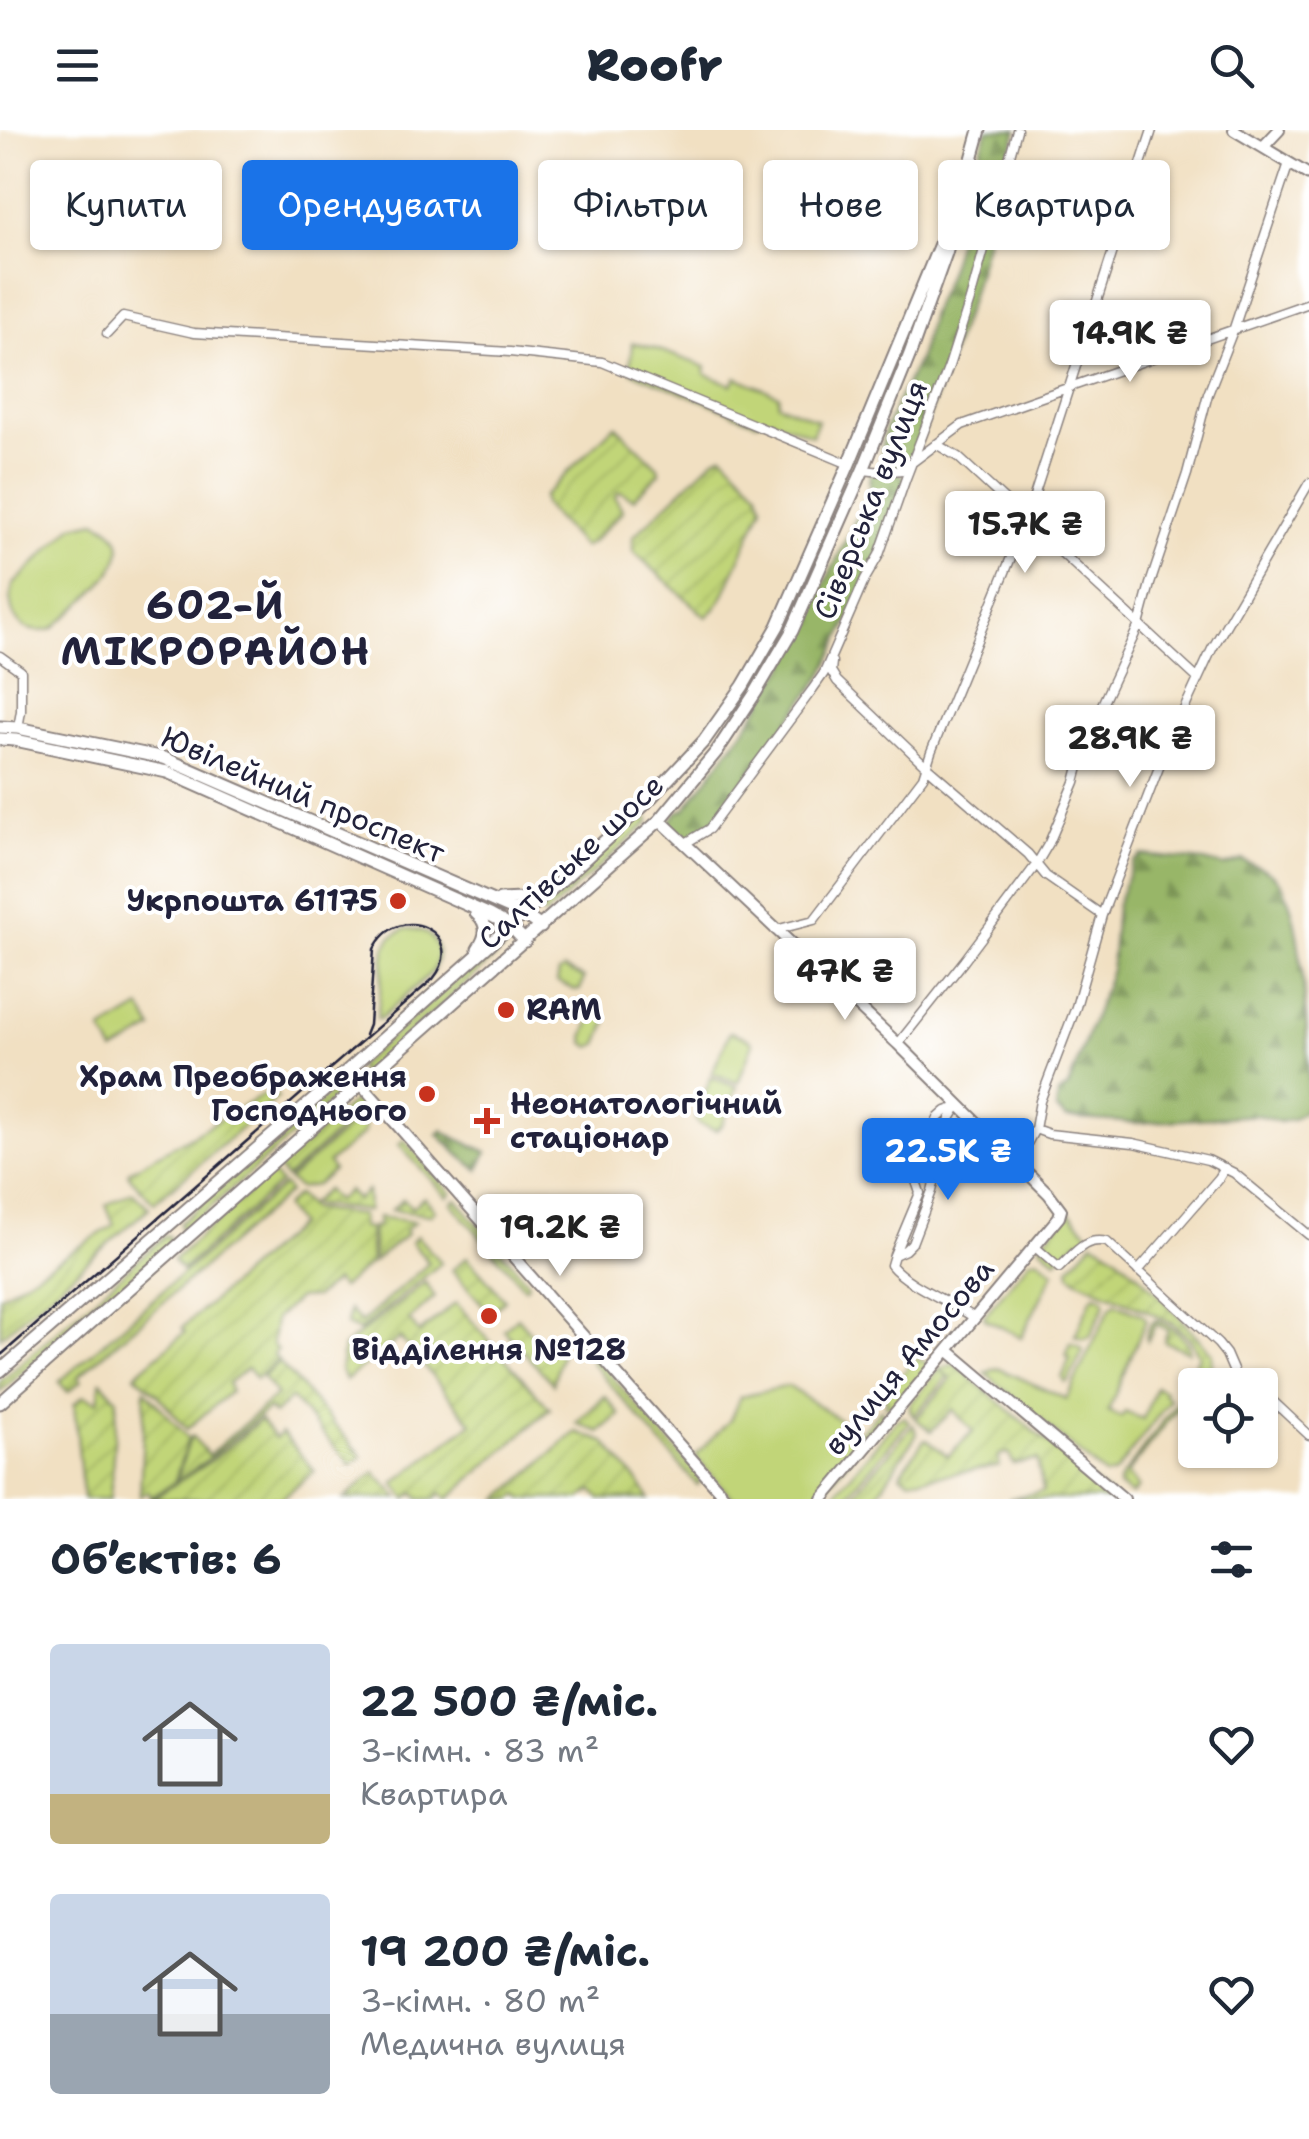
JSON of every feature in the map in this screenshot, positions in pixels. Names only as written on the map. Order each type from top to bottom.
[{"type":"main road","name":"Салтівське шосе","points":[[972,160],[980,130]]},
{"type":"main road","name":"Салтівське шосе","points":[[0,1372],[554,887],[644,806],[704,742],[778,626],[938,246]]},
{"type":"main road","name":"Салтівське шосе","points":[[0,1403],[660,820],[717,751],[792,631],[910,354],[946,250]]},
{"type":"main road","points":[[849,464],[863,470]]},
{"type":"main road","name":"Ювілейний проспект","points":[[0,726],[16,734],[167,772],[470,906],[510,926],[525,941]]},
{"type":"main road","name":"Ювілейний проспект","points":[[0,739],[16,734],[164,758],[523,914],[540,927]]},
{"type":"main road","points":[[644,806],[660,820]]},
{"type":"main road","points":[[484,898],[516,900],[554,887]]},
{"type":"main road","points":[[470,906],[486,926],[482,945],[472,959]]},
{"type":"main road","points":[[348,1070],[362,1085]]},
{"type":"main road","points":[[170,1224],[184,1241]]},
{"type":"street","name":"Сіверська вулиця","points":[[684,844],[709,828],[812,690],[880,555],[949,366],[1017,130]]},
{"type":"street","points":[[775,930],[814,920],[923,778],[1026,521],[1152,130]]},
{"type":"street","points":[[1234,130],[1309,175]]},
{"type":"street","points":[[1264,148],[1279,130]]},
{"type":"street","points":[[898,1044],[1036,866],[1049,843],[1075,782],[1087,738],[1139,625],[1208,394],[1289,162]]},
{"type":"street","points":[[863,470],[894,471],[911,464],[962,425],[1309,303]]},
{"type":"street","points":[[108,334],[123,317],[194,333],[510,352],[602,362],[849,464]]},
{"type":"street","points":[[936,444],[958,457],[1196,678]]},
{"type":"street","points":[[660,820],[1017,1162],[1035,1129],[1040,1101],[1076,1006],[1102,916],[1196,678],[1309,482]]},
{"type":"street","points":[[832,653],[831,670],[837,681],[926,766],[1028,854],[1036,866],[1102,916]]},
{"type":"street","points":[[0,656],[21,671],[16,734]]},
{"type":"street","points":[[362,1085],[728,1499]]},
{"type":"street","points":[[894,1255],[912,1243],[932,1190],[948,1126],[958,1106]]},
{"type":"street","points":[[958,1106],[938,1118],[915,1178],[920,1193],[891,1265],[974,1318]]},
{"type":"street","points":[[1035,1129],[1133,1143],[1208,1160],[1250,1186],[1309,1235]]},
{"type":"street","name":"вулиця Амосова","points":[[823,1499],[1060,1216],[1061,1211],[1048,1194],[1017,1162]]},
{"type":"street","points":[[1138,1271],[1225,1168]]},
{"type":"street","points":[[1034,1246],[1059,1268],[1086,1242],[1104,1241],[1218,1344],[1232,1368]]},
{"type":"street","points":[[948,1350],[1124,1499]]},
{"type":"street","points":[[1278,1406],[1309,1435]]},
{"type":"green space","points":[[987,130],[1017,130],[1009,160],[978,160]]},
{"type":"green space","points":[[954,250],[984,250],[911,465],[896,472],[906,478],[879,555],[824,673],[709,829],[684,844],[666,827],[677,812],[685,809],[744,730],[786,666],[869,491],[870,471],[882,472],[882,442],[920,355],[931,312]]},
{"type":"green space","points":[[632,343],[706,367],[705,374],[732,385],[736,377],[779,395],[778,404],[818,420],[812,435],[771,419],[755,422],[632,372]]},
{"type":"green space","points":[[615,425],[660,473],[634,499],[617,493],[615,497],[623,511],[583,547],[544,505],[543,497]]},
{"type":"green space","points":[[723,454],[758,491],[763,506],[723,597],[706,617],[633,551],[633,537]]},
{"type":"green space","points":[[95,521],[113,532],[120,546],[108,576],[52,629],[24,627],[13,614],[13,585],[73,526]]},
{"type":"green space","points":[[640,816],[649,822],[544,916],[541,914],[540,909]]},
{"type":"green space","points":[[1142,855],[1224,866],[1242,860],[1269,872],[1282,885],[1296,929],[1306,1024],[1308,1103],[1293,1119],[1280,1122],[1257,1115],[1138,1123],[1066,1118],[1056,1109],[1058,1094],[1068,1088],[1111,970],[1116,906],[1133,862]]},
{"type":"green space","points":[[405,929],[422,931],[433,940],[436,962],[433,971],[377,1019],[385,948],[391,937]]},
{"type":"green space","points":[[506,937],[511,943],[364,1073],[360,1072],[358,1066]]},
{"type":"green space","points":[[564,969],[584,978],[580,990],[557,982]]},
{"type":"green space","points":[[141,1008],[153,1029],[114,1052],[102,1031]]},
{"type":"green space","points":[[598,1013],[607,1022],[598,1044],[591,1047],[584,1037],[593,1015]]},
{"type":"green space","points":[[730,1032],[753,1043],[738,1083],[712,1073]]},
{"type":"green space","points":[[711,1077],[737,1087],[722,1125],[716,1130],[699,1124],[695,1118]]},
{"type":"green space","points":[[341,1084],[345,1089],[185,1230],[181,1229],[180,1223]]},
{"type":"green space","points":[[270,1091],[278,1097],[154,1203],[130,1177],[131,1170]]},
{"type":"green space","points":[[355,1100],[362,1110],[286,1178],[277,1168]]},
{"type":"green space","points":[[364,1113],[364,1133],[328,1163],[333,1170],[316,1185],[299,1188],[288,1180]]},
{"type":"green space","points":[[443,1130],[487,1152],[479,1170],[438,1134]]},
{"type":"green space","points":[[404,1140],[451,1193],[447,1197],[399,1145]]},
{"type":"green space","points":[[271,1173],[280,1183],[182,1270],[173,1260]]},
{"type":"green space","points":[[283,1185],[289,1192],[78,1377],[81,1381],[68,1392],[59,1382]]},
{"type":"green space","points":[[326,1190],[336,1201],[348,1191],[357,1200],[367,1191],[368,1211],[310,1204]]},
{"type":"green space","points":[[132,1192],[149,1208],[0,1337],[0,1296],[114,1225],[106,1205]]},
{"type":"green space","points":[[297,1195],[311,1209],[361,1215],[362,1227],[369,1228],[371,1263],[341,1288],[335,1281],[315,1297],[298,1298],[275,1319],[272,1344],[278,1360],[256,1379],[247,1368],[228,1383],[230,1392],[187,1429],[135,1375],[298,1225],[284,1207]]},
{"type":"green space","points":[[424,1197],[435,1210],[430,1215],[391,1210],[403,1199],[412,1208]]},
{"type":"green space","points":[[456,1199],[527,1281],[525,1288],[451,1203]]},
{"type":"green space","points":[[1069,1212],[1092,1236],[1079,1240],[1056,1260],[1040,1246]]},
{"type":"green space","points":[[378,1217],[415,1222],[405,1230],[407,1234],[374,1261],[372,1227],[378,1226]]},
{"type":"green space","points":[[165,1236],[171,1242],[0,1392],[0,1382]]},
{"type":"green space","points":[[417,1236],[441,1263],[359,1331],[346,1325],[349,1310],[361,1323],[429,1263],[411,1242]]},
{"type":"green space","points":[[1093,1242],[1107,1249],[1138,1275],[1212,1353],[1211,1365],[1193,1368],[1199,1356],[1191,1340],[1171,1322],[1078,1280],[1069,1268]]},
{"type":"green space","points":[[467,1257],[505,1300],[490,1313],[452,1270]]},
{"type":"green space","points":[[1038,1258],[1054,1272],[1021,1337],[985,1319],[1030,1260]]},
{"type":"green space","points":[[425,1282],[435,1297],[409,1320],[419,1333],[456,1303],[550,1409],[448,1499],[441,1493],[435,1499],[420,1499],[414,1493],[407,1499],[394,1483],[472,1423],[400,1338],[346,1380],[340,1370],[343,1347]]},
{"type":"green space","points":[[1095,1295],[1103,1298],[1105,1304],[1090,1337],[1075,1336],[1091,1299]]},
{"type":"green space","points":[[1115,1303],[1146,1320],[1108,1411],[1143,1419],[1156,1387],[1165,1391],[1170,1400],[1115,1473],[1106,1476],[985,1373],[998,1368],[1066,1399]]},
{"type":"green space","points":[[517,1317],[543,1347],[551,1345],[561,1355],[553,1384],[504,1330]]},
{"type":"green space","points":[[1157,1320],[1180,1335],[1189,1347],[1188,1352],[1164,1341],[1168,1330],[1156,1324],[1147,1341],[1149,1329]]},
{"type":"green space","points":[[1071,1343],[1083,1351],[1065,1383],[1062,1378]]},
{"type":"green space","points":[[595,1357],[699,1477],[697,1485],[590,1361]]},
{"type":"green space","points":[[917,1358],[930,1365],[891,1408],[882,1396]]},
{"type":"green space","points":[[279,1362],[362,1456],[351,1465],[291,1398],[274,1414],[268,1409],[176,1482],[192,1436],[209,1455],[277,1395],[262,1377]]},
{"type":"green space","points":[[953,1364],[1114,1499],[1008,1499],[1043,1491],[1037,1460],[1013,1464],[1009,1453],[999,1455],[999,1466],[910,1480],[900,1474],[924,1440],[948,1456],[973,1431],[953,1410],[931,1431],[916,1419],[951,1379],[940,1369]]},
{"type":"green space","points":[[940,1369],[948,1376],[914,1416],[910,1404]]},
{"type":"green space","points":[[101,1381],[117,1399],[110,1499],[83,1499],[74,1404],[84,1396],[98,1402]]},
{"type":"green space","points":[[788,1386],[860,1433],[881,1409],[884,1417],[817,1499],[733,1499],[695,1456],[730,1420],[740,1397]]},
{"type":"green space","points":[[145,1390],[188,1438],[174,1483],[151,1497],[148,1491],[140,1496]]},
{"type":"green space","points":[[605,1396],[620,1415],[599,1432],[576,1423]]},
{"type":"green space","points":[[1178,1400],[1178,1408],[1127,1474],[1138,1488],[1131,1495],[1119,1486],[1119,1481]]},
{"type":"green space","points":[[904,1417],[909,1422],[844,1499],[830,1499],[897,1420]]},
{"type":"green space","points":[[260,1420],[275,1438],[282,1433],[315,1471],[281,1499],[152,1499],[212,1460]]},
{"type":"green space","points":[[913,1425],[917,1434],[874,1499],[850,1499]]},
{"type":"green space","points":[[576,1432],[605,1442],[649,1499],[600,1499],[592,1490],[580,1499],[523,1499],[519,1495],[499,1499]]},
{"type":"green space","points":[[375,1472],[399,1498],[344,1499]]},
{"type":"tram line","points":[[0,1356],[433,979],[442,963],[443,948],[427,928],[399,926],[385,934],[374,949],[365,1035]]},
{"type":"place","name":"Укрпошта 61175","points":[[398,901]]},
{"type":"place","name":"RAM","points":[[506,1010]]},
{"type":"place","name":"Храм Преображення Господнього","points":[[427,1094]]},
{"type":"place","name":"Неонатологічний стаціонар","points":[[487,1121]]},
{"type":"place","name":"Відділення №128","points":[[489,1316]]},
{"type":"district","name":"602-Й МІКРОРАЙОН","points":[[216,628]]}]
